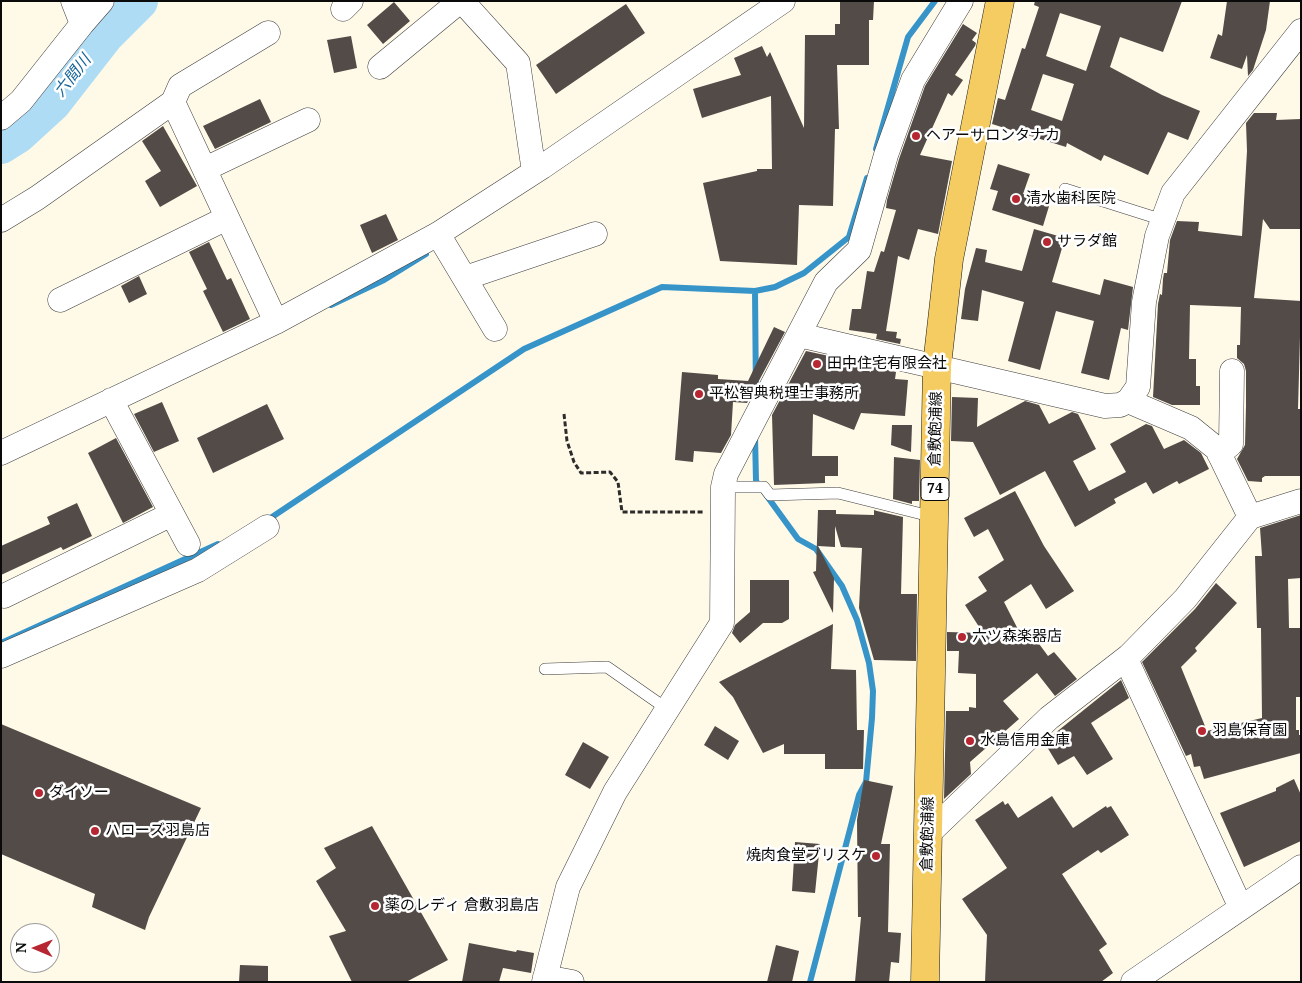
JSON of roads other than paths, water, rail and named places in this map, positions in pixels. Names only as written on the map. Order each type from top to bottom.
[{"type":"main road","name":"倉敷飽浦線","points":[[925,982],[937,365],[949,259],[1000,1]]},
{"type":"street","points":[[73,1],[82,24]]},
{"type":"street","points":[[1,118],[21,101],[102,1]]},
{"type":"street","points":[[380,67],[461,1],[518,63],[534,172]]},
{"type":"street","points":[[1,453],[115,406],[276,322],[442,241],[534,172],[783,1]]},
{"type":"street","points":[[572,982],[544,980],[568,887],[615,792],[722,624],[723,512],[726,474],[826,282],[859,250],[886,155],[913,80],[961,1]]},
{"type":"street","points":[[799,335],[937,365],[1105,406],[1120,405],[1128,401],[1138,387],[1144,302],[1157,236],[1173,193],[1301,31]]},
{"type":"street","points":[[1,220],[37,198],[173,102],[180,86],[268,33]]},
{"type":"street","points":[[173,102],[276,322]]},
{"type":"street","points":[[204,169],[308,120]]},
{"type":"street","points":[[60,300],[227,218]]},
{"type":"street","points":[[465,278],[595,234]]},
{"type":"street","points":[[442,241],[495,328]]},
{"type":"street","points":[[1219,454],[1231,444],[1232,371]]},
{"type":"street","points":[[1128,401],[1191,428],[1216,449],[1250,516]]},
{"type":"street","points":[[115,406],[188,544]]},
{"type":"street","points":[[928,834],[1049,718],[1126,658],[1185,599],[1250,516],[1301,500]]},
{"type":"street","points":[[4,596],[172,514]]},
{"type":"street","points":[[1,656],[198,570],[267,527]]},
{"type":"street","points":[[1126,658],[1241,908]]},
{"type":"street","points":[[1133,982],[1301,867]]},
{"type":"lane","points":[[1065,189],[1163,220]]},
{"type":"lane","points":[[724,487],[759,487],[770,495],[838,493],[934,517]]},
{"type":"lane","points":[[545,669],[608,667],[668,709]]},
{"type":"waterway","name":"六間川","points":[[1,145],[17,135],[52,103],[105,35],[139,1]]},
{"type":"waterway","points":[[876,149],[908,37],[935,1]]},
{"type":"waterway","points":[[266,521],[524,349],[662,287],[755,291],[775,287],[804,273],[849,237],[867,178]]},
{"type":"waterway","points":[[331,305],[384,280],[426,254]]},
{"type":"waterway","points":[[755,291],[756,399]]},
{"type":"waterway","points":[[755,436],[756,481],[798,539],[816,549],[842,586],[857,620],[869,663],[873,691],[866,782],[859,795],[810,982]]},
{"type":"waterway","points":[[1,643],[218,544]]},
{"type":"place","name":"ヘアーサロンタナカ","points":[[916,136]]},
{"type":"place","name":"清水歯科医院","points":[[1016,199]]},
{"type":"place","name":"サラダ館","points":[[1047,242]]},
{"type":"place","name":"田中住宅有限会社","points":[[817,364]]},
{"type":"place","name":"平松智典税理士事務所","points":[[699,394]]},
{"type":"place","name":"六ツ森楽器店","points":[[962,637]]},
{"type":"place","name":"羽島保育園","points":[[1202,731]]},
{"type":"place","name":"水島信用金庫","points":[[970,741]]},
{"type":"place","name":"ダイソー","points":[[39,793]]},
{"type":"place","name":"ハローズ羽島店","points":[[95,831]]},
{"type":"place","name":"焼肉食堂ブリスケ","points":[[876,856]]},
{"type":"place","name":"薬のレディ 倉敷羽島店","points":[[375,906]]}]
